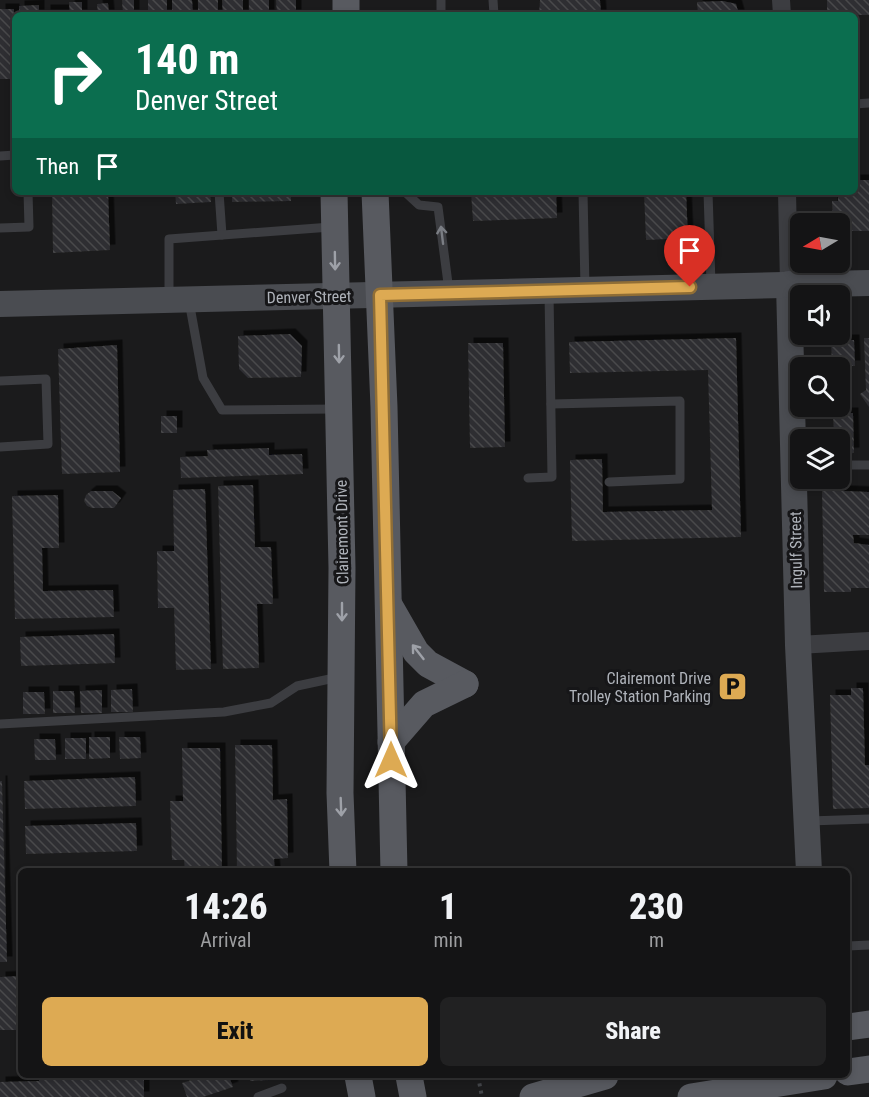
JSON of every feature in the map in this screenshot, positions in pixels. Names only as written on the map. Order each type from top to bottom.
[{"type":"main road","name":"Clairemont Drive","points":[[334,195],[340,409],[342,677],[340,793],[343,868]]},
{"type":"main road","points":[[375,195],[380,295],[394,868]]},
{"type":"main road","name":"Denver Street","points":[[0,304],[869,283]]},
{"type":"main road","name":"Ingulf Street","points":[[789,284],[795,429]]},
{"type":"main road","name":"Ingulf Street","points":[[797,489],[798,645],[809,868]]},
{"type":"main road","points":[[388,603],[416,652],[428,664],[465,684],[424,704],[391,742]]},
{"type":"main road","points":[[850,1028],[869,1024]]},
{"type":"main road","points":[[850,1072],[869,1069]]},
{"type":"main road","points":[[409,1078],[413,1097]]},
{"type":"main road","points":[[533,1097],[598,1078]]},
{"type":"main road","points":[[692,1097],[808,1078]]},
{"type":"street","name":"Ingulf Street","points":[[787,195],[789,284]]},
{"type":"street","points":[[798,645],[869,641]]},
{"type":"lane","points":[[0,228],[29,227],[28,195]]},
{"type":"lane","points":[[219,195],[222,235]]},
{"type":"lane","points":[[408,195],[419,205],[438,207],[449,293]]},
{"type":"lane","points":[[584,195],[585,290]]},
{"type":"lane","points":[[708,195],[711,286]]},
{"type":"lane","points":[[334,227],[169,239],[179,299],[202,378],[222,410],[340,409]]},
{"type":"lane","points":[[528,478],[552,477],[549,291]]},
{"type":"lane","points":[[0,381],[46,379],[48,444],[0,447]]},
{"type":"lane","points":[[550,404],[680,401],[680,479],[609,482]]},
{"type":"lane","points":[[850,465],[869,465]]},
{"type":"lane","points":[[0,724],[224,712],[271,703],[297,686],[342,677]]},
{"type":"lane","points":[[807,821],[869,819]]},
{"type":"lane","points":[[850,946],[869,945]]},
{"type":"lane","points":[[258,1097],[282,1088]]},
{"type":"path","points":[[478,1078],[482,1097]]},
{"type":"building","points":[[122,0],[134,0],[134,12],[123,12]]},
{"type":"building","points":[[148,0],[167,0],[167,12],[148,12]]},
{"type":"building","points":[[172,0],[192,0],[193,12],[172,12]]},
{"type":"building","points":[[198,0],[218,0],[218,12],[198,12]]},
{"type":"building","points":[[222,0],[243,0],[243,12],[223,12]]},
{"type":"building","points":[[249,0],[269,0],[269,12],[249,12]]},
{"type":"building","points":[[276,0],[296,0],[296,12],[277,12]]},
{"type":"building","points":[[540,0],[600,0],[601,12],[539,12]]},
{"type":"building","points":[[827,0],[869,0],[869,15],[858,15],[858,12],[827,12]]},
{"type":"building","points":[[723,1],[736,4],[738,12],[698,12],[697,2]]},
{"type":"building","points":[[69,2],[82,2],[82,12],[70,12]]},
{"type":"building","points":[[108,3],[109,12],[98,12],[97,4]]},
{"type":"building","points":[[39,5],[39,12],[19,12],[19,6]]},
{"type":"building","points":[[0,9],[14,9],[12,12],[12,79],[0,79]]},
{"type":"building","points":[[45,10],[64,10],[64,12],[45,12]]},
{"type":"building","points":[[858,180],[869,180],[869,231],[850,231],[850,213],[833,213],[832,201],[838,201],[838,195],[858,195]]},
{"type":"building","points":[[52,195],[108,195],[110,250],[53,253]]},
{"type":"building","points":[[175,195],[210,195],[211,202],[176,204]]},
{"type":"building","points":[[232,195],[291,195],[291,201],[232,202]]},
{"type":"building","points":[[471,195],[556,195],[557,218],[473,221]]},
{"type":"building","points":[[644,195],[686,195],[688,238],[646,240]]},
{"type":"building","points":[[290,334],[302,346],[301,377],[248,378],[239,369],[238,336]]},
{"type":"building","points":[[736,338],[741,537],[572,541],[570,460],[602,459],[603,512],[712,510],[708,370],[570,373],[569,342]]},
{"type":"building","points":[[864,338],[869,338],[869,407],[860,394],[866,390]]},
{"type":"building","points":[[850,340],[854,340],[855,366],[850,366],[850,357],[832,357],[831,345],[850,345]]},
{"type":"building","points":[[468,343],[503,343],[505,447],[470,448]]},
{"type":"building","points":[[117,345],[120,472],[62,474],[58,349]]},
{"type":"building","points":[[850,413],[853,413],[854,453],[850,453],[850,429],[834,429],[833,417],[850,417]]},
{"type":"building","points":[[161,416],[177,416],[177,433],[161,433]]},
{"type":"building","points":[[269,448],[269,455],[302,454],[303,474],[181,478],[180,457],[208,456],[207,450]]},
{"type":"building","points":[[253,485],[255,547],[271,547],[273,604],[257,604],[259,668],[223,669],[218,486]]},
{"type":"building","points":[[205,489],[211,669],[176,670],[174,608],[158,608],[157,551],[174,551],[173,490]]},
{"type":"building","points":[[822,490],[869,492],[869,535],[853,535],[854,543],[869,545],[869,588],[851,588],[851,592],[824,592]]},
{"type":"building","points":[[91,491],[112,491],[121,498],[114,508],[92,508],[84,501],[86,495]]},
{"type":"building","points":[[58,495],[59,548],[42,548],[43,591],[113,590],[114,617],[15,619],[12,496]]},
{"type":"building","points":[[114,634],[115,663],[21,666],[20,637]]},
{"type":"building","points":[[851,688],[863,688],[865,765],[869,765],[869,808],[833,809],[830,695],[851,695]]},
{"type":"building","points":[[132,689],[133,712],[111,712],[111,690]]},
{"type":"building","points":[[102,690],[102,713],[81,713],[80,691]]},
{"type":"building","points":[[53,691],[74,691],[75,713],[53,713]]},
{"type":"building","points":[[23,692],[44,692],[45,714],[23,714]]},
{"type":"building","points":[[89,737],[110,737],[110,758],[89,759]]},
{"type":"building","points":[[119,737],[140,737],[141,758],[120,759]]},
{"type":"building","points":[[65,738],[86,738],[86,759],[65,759]]},
{"type":"building","points":[[34,739],[55,739],[56,760],[35,760]]},
{"type":"building","points":[[235,745],[272,745],[273,800],[287,799],[288,858],[274,859],[275,868],[237,868]]},
{"type":"building","points":[[182,748],[220,748],[222,868],[185,868],[184,860],[172,860],[170,801],[183,801]]},
{"type":"building","points":[[135,777],[136,806],[25,809],[24,781]]},
{"type":"building","points":[[0,781],[2,781],[7,962],[0,962]]},
{"type":"building","points":[[136,823],[137,851],[26,854],[25,826]]},
{"type":"building","points":[[18,976],[18,1030],[0,1030],[0,977]]},
{"type":"building","points":[[39,1078],[144,1078],[144,1097],[0,1097],[0,1082],[39,1081]]},
{"type":"building","points":[[198,1078],[230,1078],[233,1087],[203,1097],[187,1097],[182,1083]]},
{"type":"building","points":[[250,1078],[270,1078],[270,1080],[250,1081]]},
{"type":"building","points":[[277,1078],[307,1078],[307,1080],[277,1080]]},
{"type":"place","name":"Clairemont Drive Trolley Station Parking","points":[[732,687]]},
{"type":"route","points":[[391,760],[380,295],[690,287]]}]
